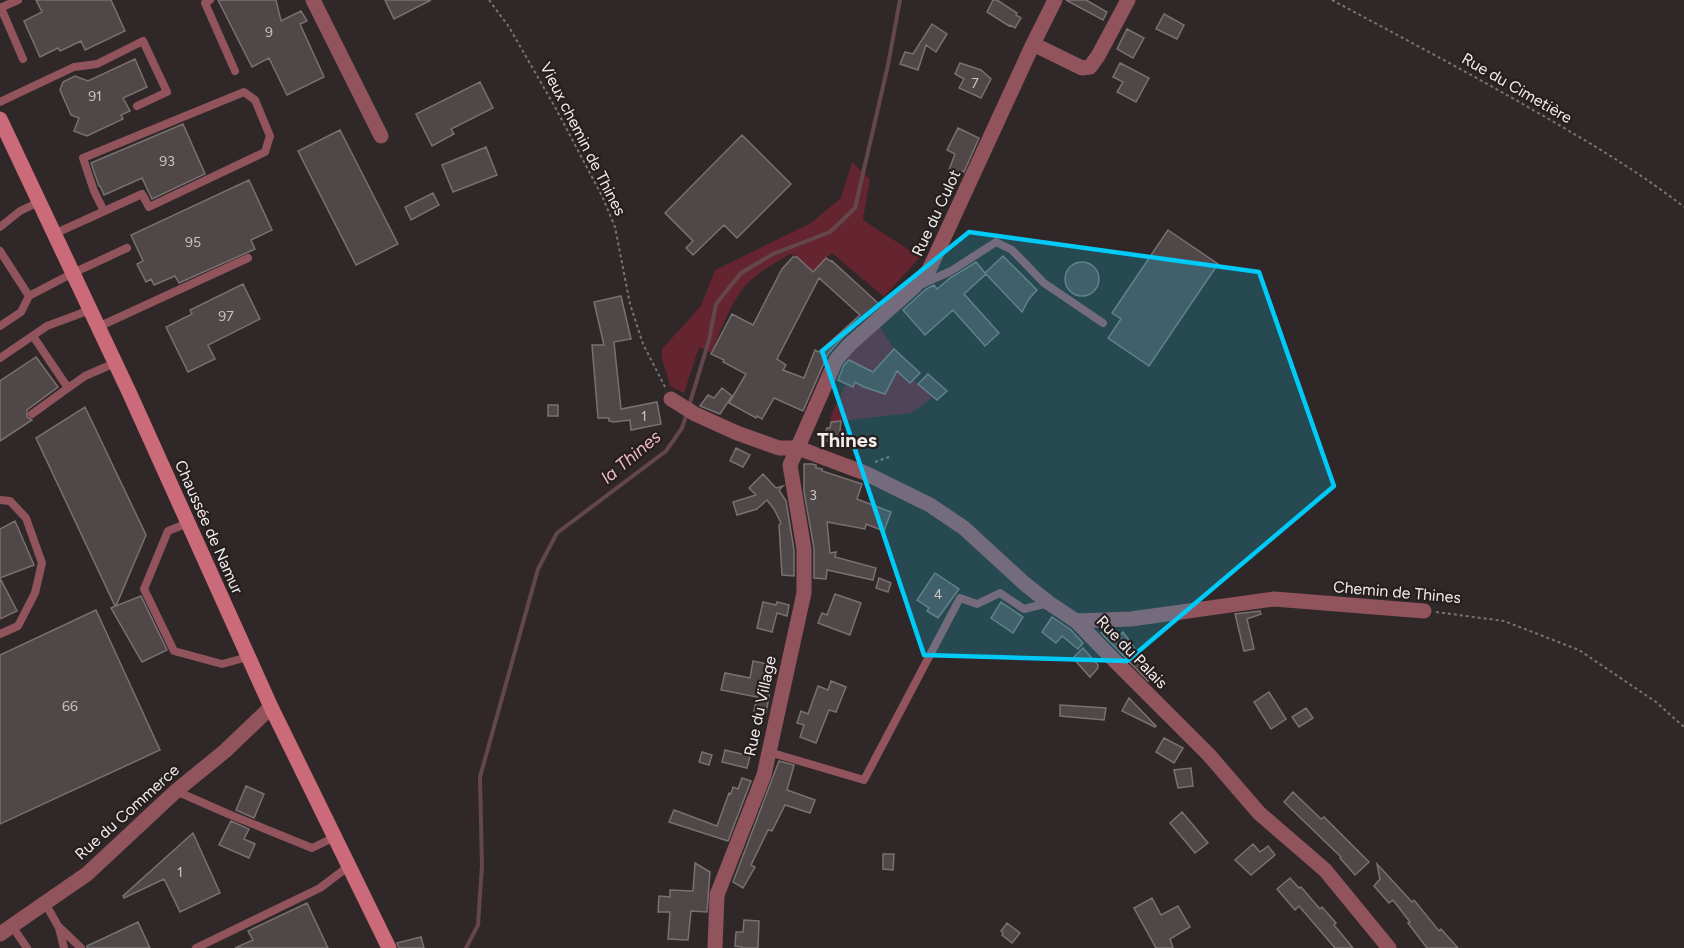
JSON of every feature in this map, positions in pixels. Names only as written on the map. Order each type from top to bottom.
[{"type":"main road","name":"Chaussée de Namur","points":[[0,119],[115,363],[271,707],[388,948]]},
{"type":"street","points":[[314,0],[381,136]]},
{"type":"street","name":"Rue du Culot","points":[[798,448],[836,360],[849,345],[913,288],[929,270],[1055,0]]},
{"type":"street","points":[[1033,44],[1082,68],[1090,67],[1128,0]]},
{"type":"street","points":[[671,399],[695,414],[737,433],[779,448],[798,448],[790,465]]},
{"type":"street","name":"Rue du Village","points":[[715,948],[717,895],[764,775],[804,593],[804,549],[790,465],[779,448]]},
{"type":"street","name":"Rue du Palais","points":[[798,448],[865,473],[930,506],[964,528],[1025,584],[1076,621],[1209,755],[1260,813],[1325,870],[1389,948]]},
{"type":"street","name":"Chemin de Thines","points":[[1076,621],[1131,619],[1274,599],[1424,611]]},
{"type":"street","name":"Rue du Commerce","points":[[6,930],[87,874],[271,707]]},
{"type":"lane","points":[[18,0],[1,8],[23,59]]},
{"type":"lane","points":[[210,0],[204,3],[235,71]]},
{"type":"lane","points":[[0,102],[75,67],[97,64],[143,41],[167,92],[137,106]]},
{"type":"lane","points":[[54,234],[142,194],[149,207],[265,152],[270,136],[255,100],[244,92],[83,158],[104,211]]},
{"type":"lane","points":[[0,227],[20,211],[39,202]]},
{"type":"lane","points":[[913,288],[951,271],[996,242],[1012,250],[1044,283],[1103,323]]},
{"type":"lane","points":[[0,326],[21,312],[28,296],[127,248]]},
{"type":"lane","points":[[0,251],[28,296]]},
{"type":"lane","points":[[98,327],[248,258]]},
{"type":"lane","points":[[0,358],[47,326],[90,310]]},
{"type":"lane","points":[[33,336],[68,388]]},
{"type":"lane","points":[[32,414],[85,376],[115,363]]},
{"type":"lane","points":[[0,500],[10,501],[26,518],[42,563],[35,593],[18,626],[0,634]]},
{"type":"lane","points":[[188,523],[168,531],[144,590],[174,651],[222,664],[248,657]]},
{"type":"lane","points":[[769,752],[864,780],[960,598],[977,604],[1000,593],[1024,609],[1049,603]]},
{"type":"lane","points":[[176,791],[312,848],[335,837]]},
{"type":"lane","points":[[196,948],[320,888],[349,866]]},
{"type":"lane","points":[[45,903],[58,926],[64,948]]},
{"type":"lane","points":[[58,926],[81,948]]},
{"type":"lane","points":[[6,930],[27,948]]},
{"type":"path","name":"Vieux chemin de Thines","points":[[489,0],[509,27],[602,196],[615,227],[630,304],[643,344],[671,399]]},
{"type":"path","name":"Rue du Cimetière","points":[[1332,0],[1554,122],[1613,157],[1684,207]]},
{"type":"path","name":"Chemin de Thines","points":[[1424,611],[1504,621],[1579,650],[1656,702],[1684,728]]},
{"type":"highlighted area","points":[[969,232],[1259,272],[1334,486],[1127,661],[924,655],[822,351]]},
{"type":"shaded area","points":[[852,162],[870,179],[863,220],[920,257],[884,297],[832,253],[813,272],[797,257],[790,254],[760,272],[744,288],[728,315],[711,353],[699,347],[684,393],[670,386],[662,358],[662,349],[701,306],[715,270],[811,223],[841,198]]},
{"type":"shaded area","points":[[879,326],[894,349],[885,360],[910,383],[913,380],[933,397],[911,413],[831,422],[831,415],[846,384],[852,387],[855,382],[885,394],[873,372],[846,358]]},
{"type":"building","points":[[36,0],[111,0],[125,31],[85,50],[81,41],[60,51],[58,48],[40,57],[24,21],[42,12]]},
{"type":"building","points":[[218,0],[276,0],[281,21],[301,11],[307,21],[300,24],[324,77],[287,95],[269,58],[252,67]]},
{"type":"building","points":[[385,0],[431,0],[394,19]]},
{"type":"building","points":[[993,0],[997,0],[1021,18],[1015,28],[987,12]]},
{"type":"building","points":[[1066,0],[1086,0],[1107,12],[1103,20]]},
{"type":"building","points":[[1164,14],[1184,25],[1177,39],[1156,29]]},
{"type":"building","points":[[932,24],[947,34],[936,52],[926,45],[918,70],[900,64],[905,52],[913,54]]},
{"type":"building","points":[[1127,29],[1144,38],[1133,58],[1117,49]]},
{"type":"building","points":[[135,59],[147,87],[123,98],[130,111],[121,115],[123,119],[87,136],[74,131],[79,118],[71,115],[60,90],[63,82],[75,76],[88,81]]},
{"type":"building","points":[[960,63],[981,70],[991,79],[981,98],[959,88],[964,79],[955,74]]},
{"type":"building","points":[[1120,63],[1149,78],[1136,102],[1117,92],[1123,82],[1113,77]]},
{"type":"building","points":[[480,82],[493,108],[451,129],[454,134],[432,146],[416,114]]},
{"type":"building","points":[[183,124],[205,174],[152,199],[142,178],[104,195],[91,163]]},
{"type":"building","points":[[958,128],[979,138],[964,172],[962,171],[959,177],[948,172],[955,154],[947,150]]},
{"type":"building","points":[[340,130],[398,244],[356,265],[298,151]]},
{"type":"building","points":[[742,135],[791,184],[737,238],[724,225],[693,255],[686,248],[693,241],[665,213]]},
{"type":"building","points":[[486,147],[497,175],[453,192],[442,165]]},
{"type":"building","points":[[249,180],[272,230],[251,240],[255,249],[179,283],[175,276],[154,285],[151,279],[146,282],[137,264],[143,261],[131,235]]},
{"type":"building","points":[[433,193],[439,205],[411,220],[405,207]]},
{"type":"building","points":[[1168,230],[1218,264],[1149,366],[1108,338],[1121,319],[1112,313]]},
{"type":"building","points":[[1003,256],[1037,290],[1022,312],[986,274],[964,294],[999,333],[985,346],[953,310],[925,335],[903,310],[926,289],[934,285],[937,289],[976,262],[985,273]]},
{"type":"building","points":[[793,257],[797,257],[813,272],[826,258],[880,305],[842,338],[828,354],[803,411],[774,398],[762,419],[729,403],[746,374],[711,354],[732,314],[753,325],[782,269]],"holes":[[[819,278],[860,315],[819,352],[815,350],[804,378],[783,370],[786,365],[777,359]]]},
{"type":"building","points":[[1082,262],[1094,267],[1099,279],[1094,291],[1082,296],[1070,291],[1065,279],[1070,267]]},
{"type":"building","points":[[243,284],[260,319],[208,345],[215,359],[188,372],[166,327],[192,314],[190,310]]},
{"type":"building","points":[[621,296],[631,339],[614,342],[621,409],[657,402],[661,424],[631,430],[630,420],[614,422],[609,421],[609,418],[598,418],[592,345],[604,345],[594,302]]},
{"type":"building","points":[[894,349],[920,373],[910,383],[897,371],[885,394],[855,382],[853,387],[838,380],[844,365],[849,360],[873,372]]},
{"type":"building","points":[[36,357],[58,387],[27,410],[27,417],[32,420],[0,441],[0,381]]},
{"type":"building","points":[[928,374],[947,391],[937,400],[918,384]]},
{"type":"building","points":[[722,388],[732,396],[720,414],[700,406],[708,395],[714,398]]},
{"type":"building","points":[[548,405],[558,405],[558,416],[548,416]]},
{"type":"building","points":[[85,407],[146,535],[116,606],[141,596],[167,650],[142,662],[111,608],[115,606],[36,438]]},
{"type":"building","points":[[841,421],[840,431],[852,438],[850,447],[823,440],[831,422]]},
{"type":"building","points":[[736,448],[750,455],[743,467],[730,461]]},
{"type":"building","points":[[804,464],[816,465],[816,468],[822,471],[862,484],[857,499],[891,512],[884,531],[866,524],[865,529],[827,522],[830,553],[836,552],[835,557],[876,568],[873,580],[827,570],[826,579],[814,578],[814,548],[804,492]]},
{"type":"building","points":[[763,474],[776,488],[783,486],[779,490],[786,501],[794,550],[794,576],[782,575],[779,525],[781,523],[767,500],[757,509],[737,515],[733,502],[756,495],[749,488]]},
{"type":"building","points":[[15,521],[34,565],[0,578],[0,529]]},
{"type":"building","points":[[935,573],[959,589],[938,618],[927,611],[929,608],[917,600]]},
{"type":"building","points":[[0,578],[17,611],[0,619]]},
{"type":"building","points":[[879,578],[891,583],[888,592],[876,588]]},
{"type":"building","points":[[835,594],[861,603],[850,635],[818,623],[822,613],[827,615]]},
{"type":"building","points":[[763,602],[789,605],[787,616],[777,613],[772,632],[757,628]]},
{"type":"building","points":[[1001,602],[1023,617],[1013,633],[991,618]]},
{"type":"building","points":[[96,610],[160,750],[0,824],[0,655]]},
{"type":"building","points":[[1260,611],[1261,614],[1247,619],[1254,649],[1244,651],[1235,614]]},
{"type":"building","points":[[1052,617],[1070,629],[1083,643],[1078,649],[1062,636],[1056,643],[1042,632]]},
{"type":"building","points":[[1114,629],[1119,636],[1123,632],[1136,650],[1132,653],[1151,679],[1148,681],[1101,633]]},
{"type":"building","points":[[1083,648],[1098,665],[1090,677],[1073,658]]},
{"type":"building","points":[[753,661],[772,665],[766,713],[754,711],[757,697],[721,690],[725,673],[750,678]]},
{"type":"building","points":[[831,681],[846,687],[836,712],[829,710],[816,743],[800,737],[804,725],[797,723],[801,711],[808,714],[818,686],[828,690]]},
{"type":"building","points":[[1269,692],[1286,719],[1271,729],[1254,702]]},
{"type":"building","points":[[1129,698],[1156,726],[1155,727],[1122,711]]},
{"type":"building","points":[[1060,705],[1106,708],[1104,720],[1060,716]]},
{"type":"building","points":[[1306,708],[1313,718],[1299,727],[1292,717]]},
{"type":"building","points":[[1164,738],[1183,748],[1174,763],[1156,752]]},
{"type":"building","points":[[725,750],[750,756],[747,768],[722,762]]},
{"type":"building","points":[[702,752],[712,755],[709,765],[699,762]]},
{"type":"building","points":[[779,761],[794,765],[787,790],[815,800],[810,813],[785,805],[772,831],[768,830],[751,865],[755,867],[743,888],[733,882]]},
{"type":"building","points":[[1191,768],[1193,786],[1178,788],[1174,770]]},
{"type":"building","points":[[742,778],[751,781],[728,841],[669,822],[674,810],[717,826],[729,793],[731,794],[733,787],[738,789]]},
{"type":"building","points":[[246,786],[264,794],[254,818],[236,810]]},
{"type":"building","points":[[1293,792],[1321,819],[1324,817],[1369,862],[1355,875],[1341,857],[1284,802]]},
{"type":"building","points":[[1182,812],[1208,843],[1195,853],[1170,823]]},
{"type":"building","points":[[231,821],[249,829],[244,839],[255,844],[249,858],[219,845]]},
{"type":"building","points":[[193,833],[220,893],[180,912],[164,879],[124,898],[123,896]]},
{"type":"building","points":[[1253,844],[1260,852],[1268,846],[1275,855],[1251,875],[1235,860]]},
{"type":"building","points":[[883,854],[894,854],[893,870],[883,869]]},
{"type":"building","points":[[695,863],[710,872],[707,912],[691,911],[688,940],[668,939],[670,912],[658,912],[659,896],[670,897],[670,890],[693,891]]},
{"type":"building","points":[[1377,864],[1412,902],[1414,900],[1439,931],[1441,929],[1458,948],[1427,948],[1393,900],[1389,903],[1374,886],[1380,879]]},
{"type":"building","points":[[1290,878],[1320,909],[1322,907],[1353,948],[1335,948],[1299,906],[1295,910],[1277,889]]},
{"type":"building","points":[[1152,898],[1161,915],[1178,906],[1190,927],[1170,939],[1173,948],[1156,948],[1134,908]]},
{"type":"building","points":[[307,903],[328,948],[235,948],[253,940],[248,931]]},
{"type":"building","points":[[744,920],[759,921],[758,948],[735,946],[736,932],[743,932]]},
{"type":"building","points":[[138,922],[150,948],[87,948],[87,946]]},
{"type":"building","points":[[1007,923],[1020,933],[1012,943],[1002,935],[1001,931]]},
{"type":"building","points":[[421,937],[424,948],[399,948],[397,943]]},
{"type":"waterway","name":"la Thines","points":[[689,406],[709,340],[716,304],[741,273],[773,254],[830,232],[855,208],[888,65],[900,0]]},
{"type":"waterway","name":"la Thines","points":[[466,948],[478,925],[482,866],[480,777],[538,569],[557,533],[666,451],[682,428],[687,413]]},
{"type":"district","name":"Thines","points":[[847,440]]}]
